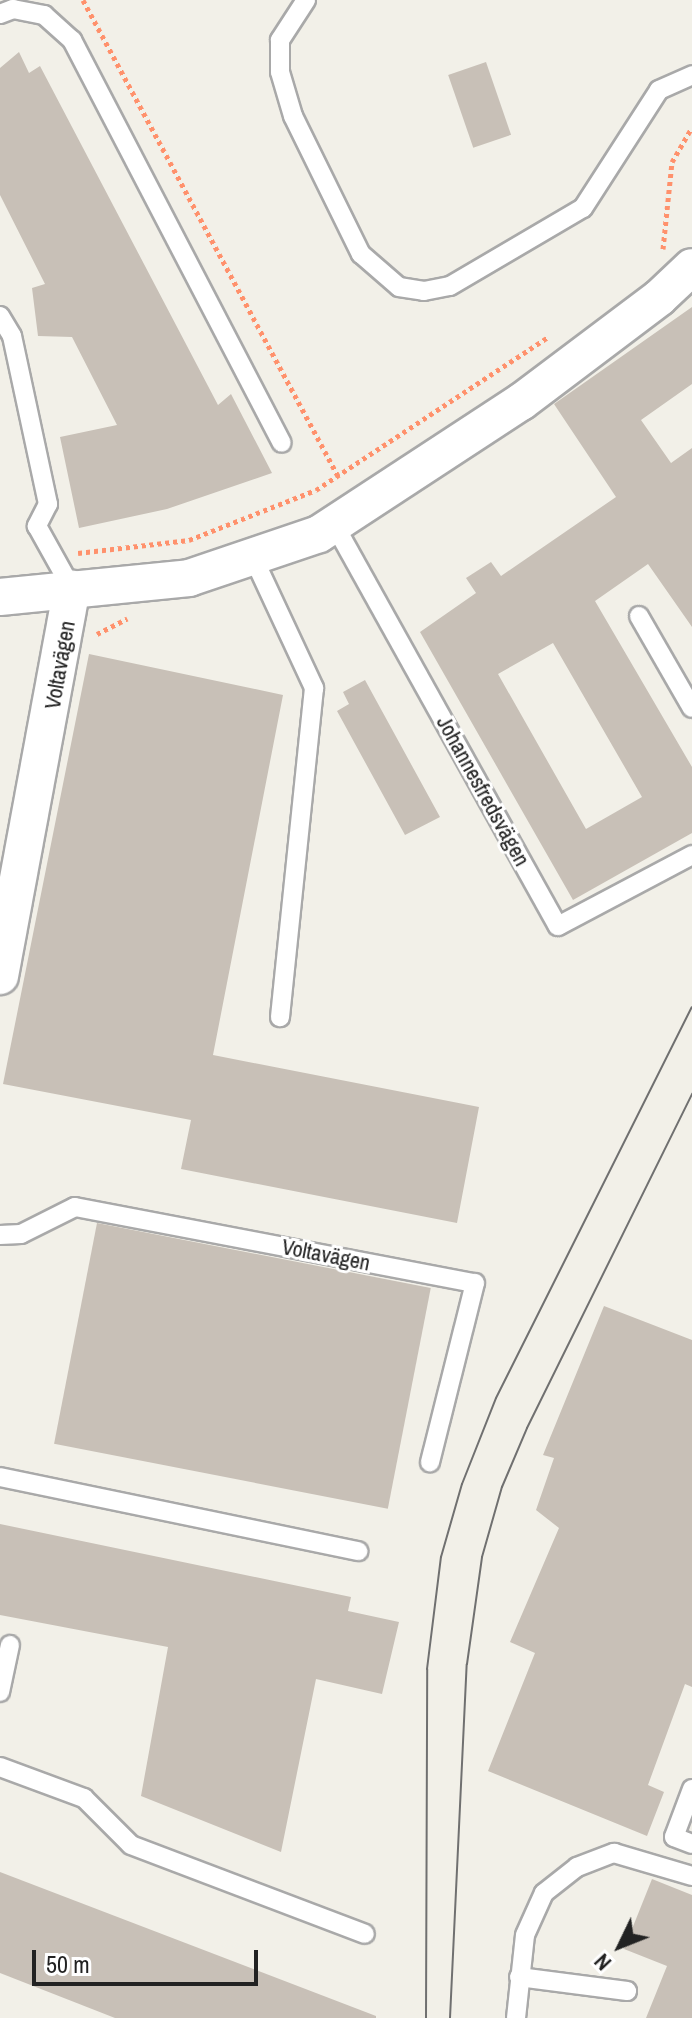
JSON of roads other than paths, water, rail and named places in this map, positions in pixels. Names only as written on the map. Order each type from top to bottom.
[{"type":"street","points":[[0,597],[189,578],[253,557],[334,524],[521,402],[659,298],[692,267]]},
{"type":"street","name":"Voltavägen","points":[[0,976],[72,589]]},
{"type":"lane","points":[[306,0],[280,40],[280,72],[293,116],[361,254],[399,287],[424,291],[450,286],[583,208],[659,90],[692,75]]},
{"type":"lane","points":[[0,14],[13,9],[44,15],[72,40],[282,443]]},
{"type":"lane","points":[[0,316],[12,336],[48,504],[37,526],[72,589]]},
{"type":"lane","name":"Johannesfredsvägen","points":[[334,524],[558,926],[692,855]]},
{"type":"lane","points":[[253,557],[314,688],[280,1017]]},
{"type":"lane","points":[[639,616],[692,708]]},
{"type":"lane","name":"Voltavägen","points":[[0,1235],[21,1234],[75,1207],[475,1283],[430,1462]]},
{"type":"lane","points":[[0,1477],[358,1551]]},
{"type":"lane","points":[[0,1692],[10,1645]]},
{"type":"lane","points":[[0,1767],[84,1798],[131,1845],[365,1934]]},
{"type":"lane","points":[[692,1789],[674,1837],[692,1844]]},
{"type":"lane","points":[[516,2018],[525,1935],[544,1893],[577,1867],[614,1853],[692,1876]]},
{"type":"lane","points":[[519,1977],[627,1991]]},
{"type":"tram line","points":[[426,2018],[427,1669],[441,1557],[462,1484],[496,1398],[692,1007]]},
{"type":"tram line","points":[[450,2018],[467,1664],[482,1557],[502,1487],[527,1428],[692,1094]]}]
